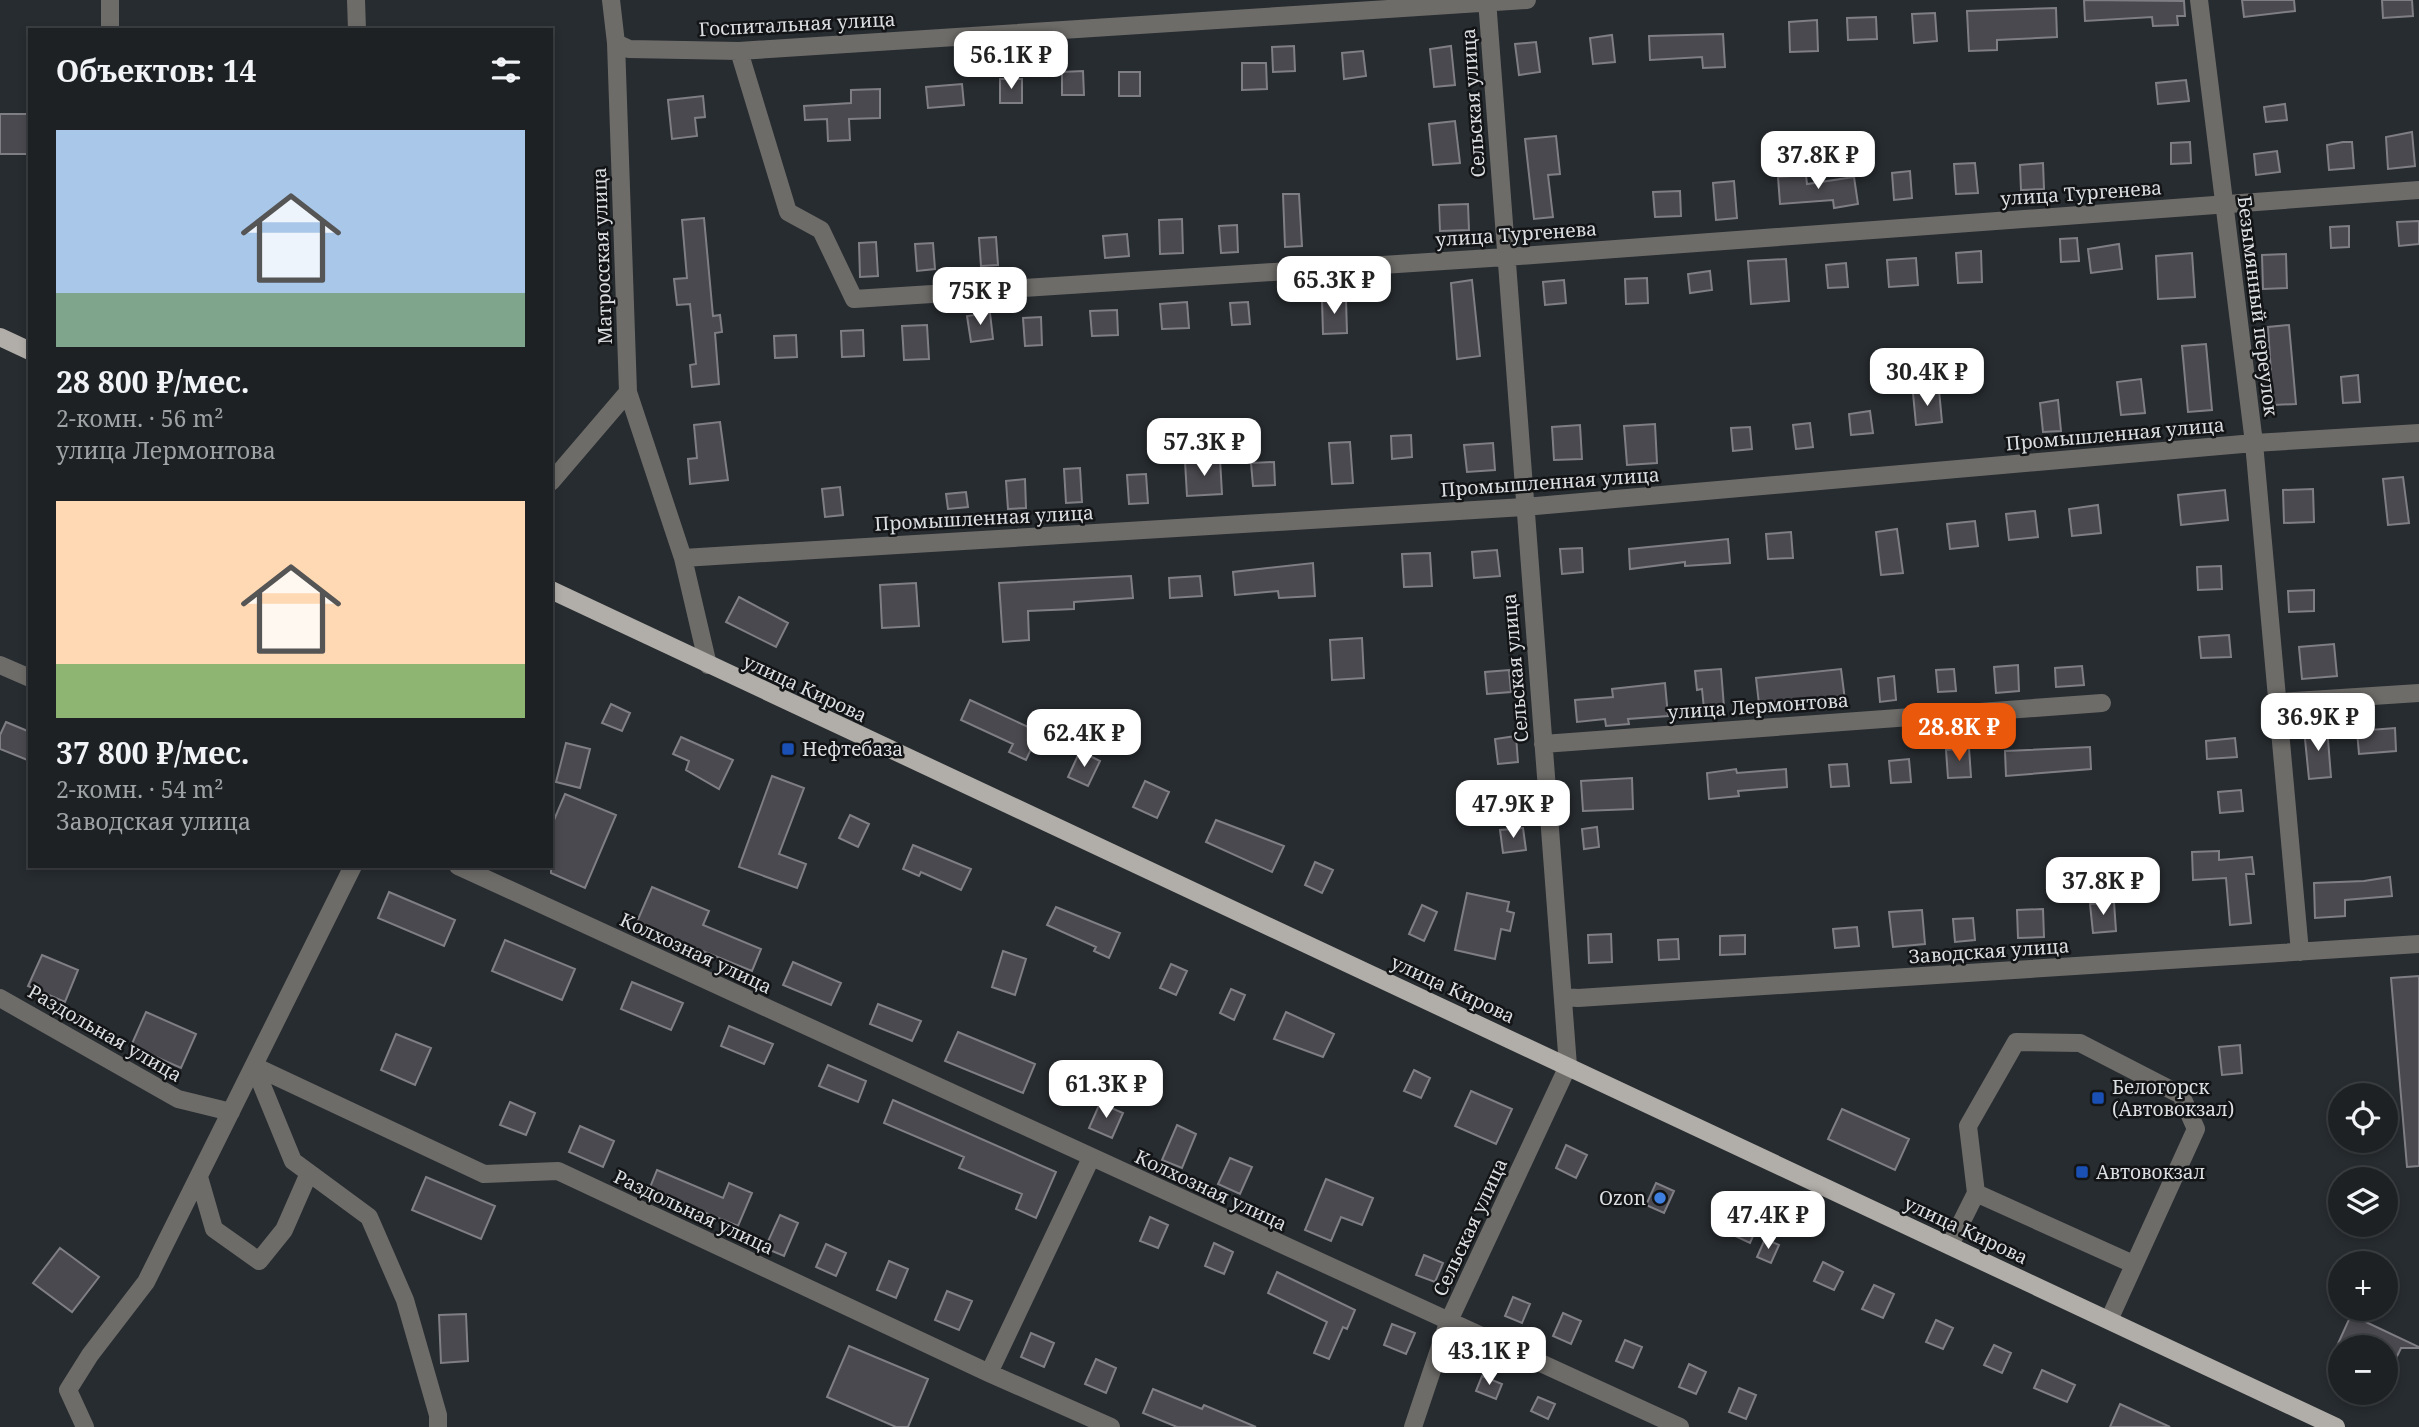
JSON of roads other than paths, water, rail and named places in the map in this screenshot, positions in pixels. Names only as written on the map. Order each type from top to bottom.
[{"type":"main road","points":[[0,337],[28,350]]},
{"type":"main road","name":"улица Кирова","points":[[553,591],[2336,1427]]},
{"type":"street","points":[[110,0],[110,28]]},
{"type":"street","points":[[356,0],[357,28]]},
{"type":"street","name":"Матросская улица","points":[[611,0],[616,43],[628,392],[683,558],[708,665]]},
{"type":"street","name":"Госпитальная улица","points":[[616,43],[629,49],[739,51],[1527,0]]},
{"type":"street","name":"Безымянный переулок","points":[[2199,0],[2254,443],[2280,702],[2300,952]]},
{"type":"street","name":"Сельская улица","points":[[1413,1427],[1448,1323],[1568,1066],[1487,1]]},
{"type":"street","name":"улица Тургенева","points":[[739,51],[788,212],[821,230],[854,299],[1506,257],[2419,190]]},
{"type":"street","points":[[553,480],[628,392]]},
{"type":"street","name":"Промышленная улица","points":[[683,558],[1524,507],[2254,443],[2419,432]]},
{"type":"street","points":[[0,665],[28,677]]},
{"type":"street","points":[[2280,702],[2419,694]]},
{"type":"street","name":"улица Лермонтова","points":[[1543,744],[2102,703]]},
{"type":"street","points":[[85,1427],[68,1390],[90,1355],[146,1282],[352,868]]},
{"type":"street","name":"Колхозная улица","points":[[462,868],[1448,1323],[1680,1427]]},
{"type":"street","name":"Заводская улица","points":[[1563,997],[2419,944]]},
{"type":"street","name":"Раздольная улица","points":[[0,998],[178,1099],[231,1112]]},
{"type":"street","points":[[1950,1245],[1976,1193],[1968,1126],[2016,1042],[2080,1043],[2181,1095],[2196,1129],[2109,1320]]},
{"type":"street","points":[[254,1066],[293,1161],[369,1217],[405,1300],[438,1415],[438,1427]]},
{"type":"street","name":"Раздольная улица","points":[[254,1066],[484,1174],[558,1171],[989,1373],[1111,1427]]},
{"type":"street","points":[[989,1373],[1091,1158]]},
{"type":"street","points":[[198,1177],[214,1229],[259,1261],[284,1230],[310,1173]]},
{"type":"street","points":[[1976,1193],[2133,1264]]},
{"type":"place","name":"Нефтебаза","points":[[788,749]]},
{"type":"place","name":"Белогорск (Автовокзал)","points":[[2098,1098]]},
{"type":"place","name":"Автовокзал","points":[[2082,1172]]},
{"type":"place","name":"Ozon","points":[[1660,1198]]}]
